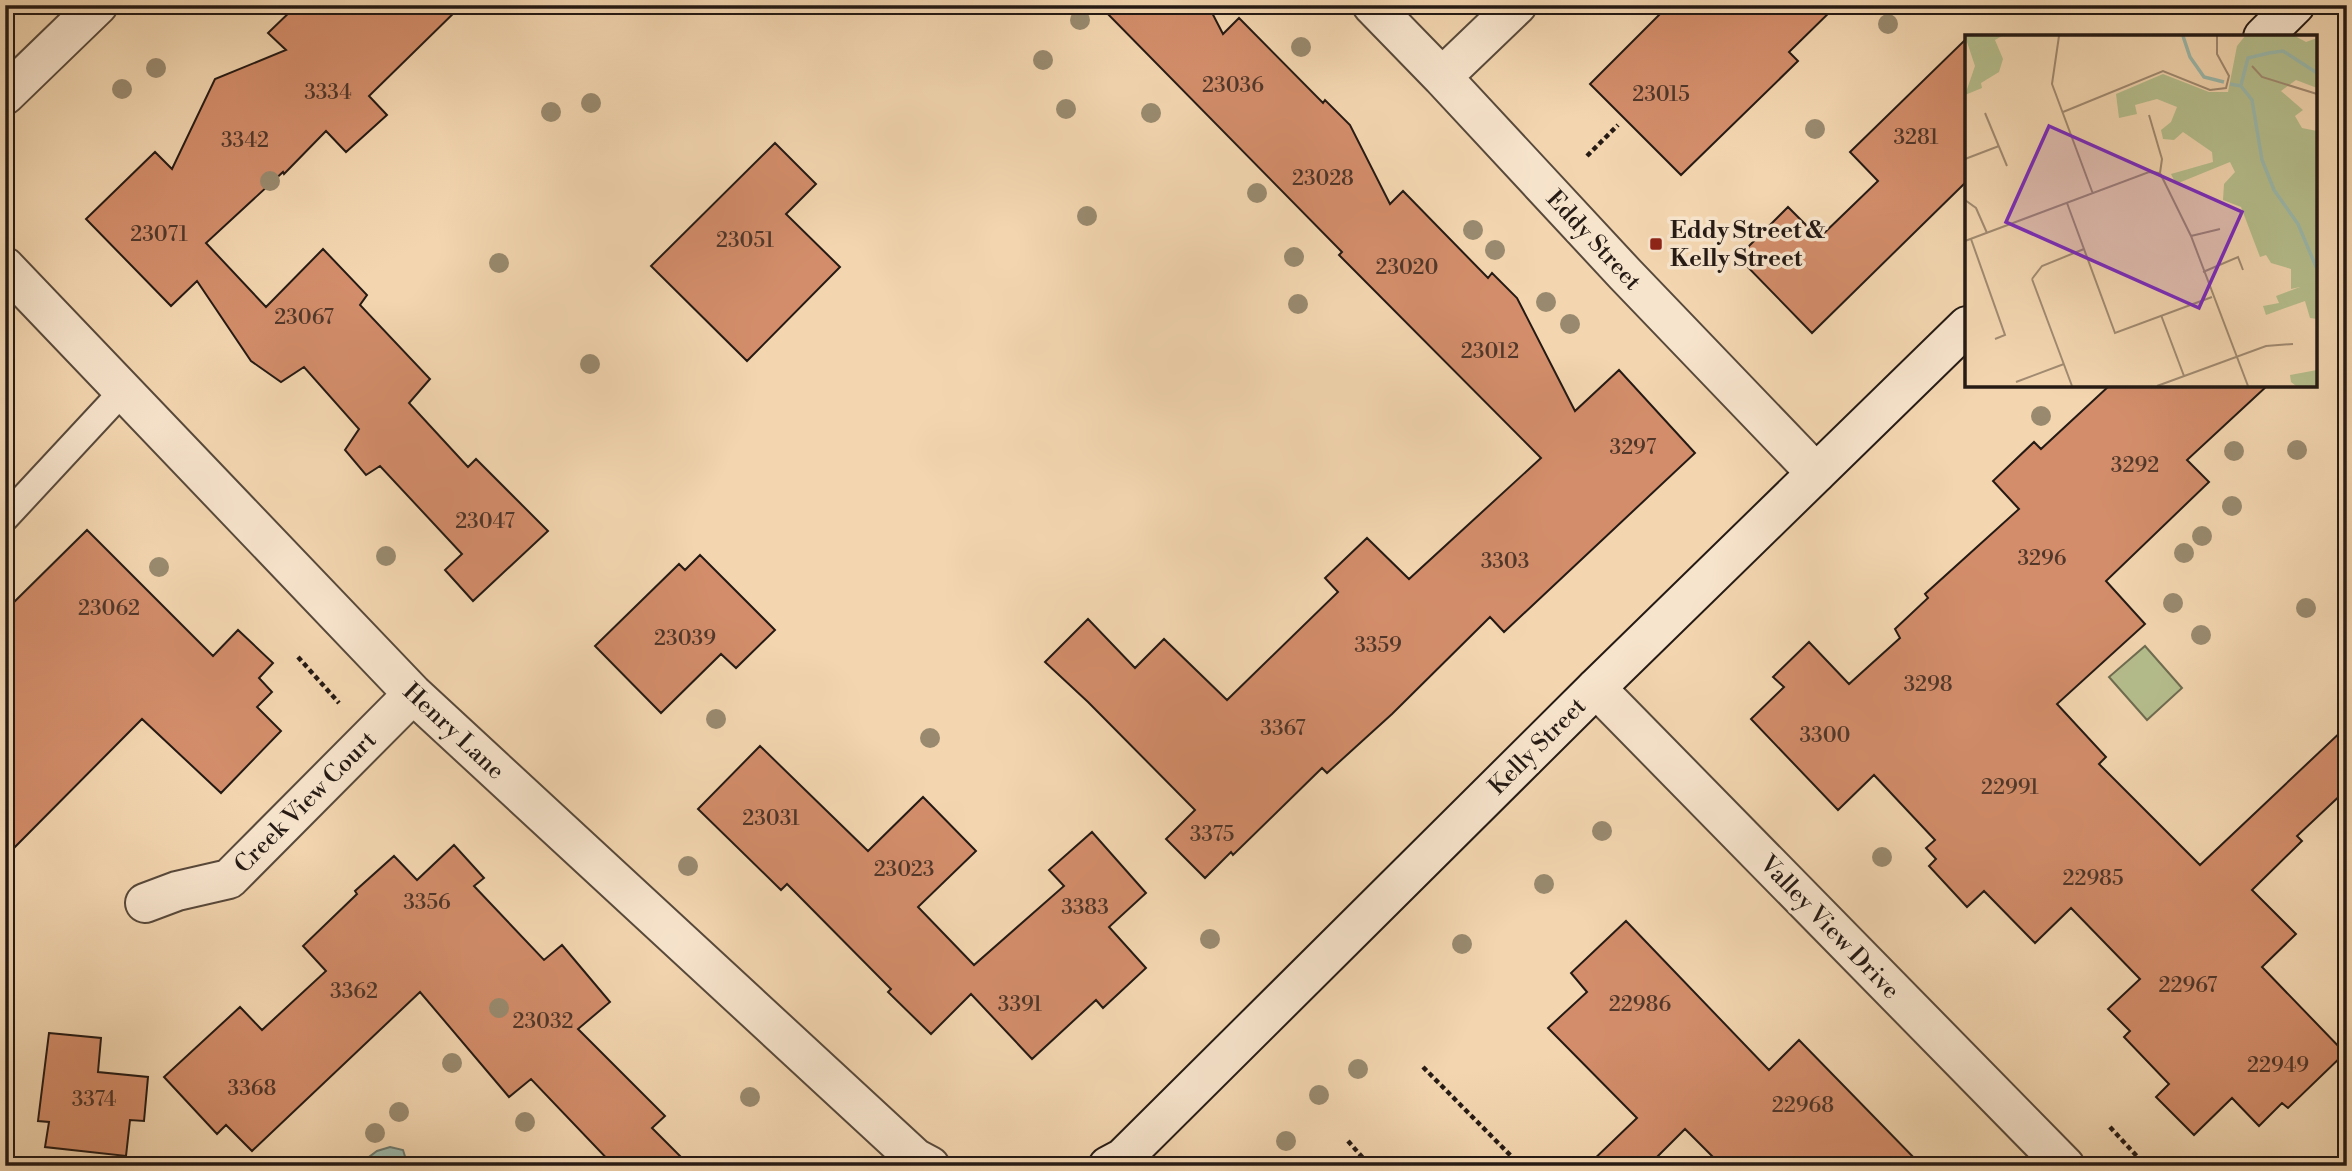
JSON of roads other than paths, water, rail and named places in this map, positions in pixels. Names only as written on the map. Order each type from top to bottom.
[{"type":"street","points":[[5,95],[98,5]]},
{"type":"street","name":"Eddy Street","points":[[1372,5],[1443,76],[1625,274],[1816,473]]},
{"type":"street","points":[[1443,76],[1517,5]]},
{"type":"street","points":[[2265,35],[2295,5]]},
{"type":"street","name":"Henry Lane","points":[[5,267],[413,694],[915,1158],[930,1166]]},
{"type":"street","name":"Kelly Street","points":[[1108,1166],[1123,1158],[1596,688],[1965,328]]},
{"type":"street","name":"Valley View Drive","points":[[1596,688],[2065,1166]]},
{"type":"street","name":"Creek View Court","points":[[145,903],[177,891],[229,879],[413,694]]},
{"type":"lane","points":[[5,517],[123,391]]},
{"type":"place","name":"Eddy Street & Kelly Street","points":[[1656,244]]}]
